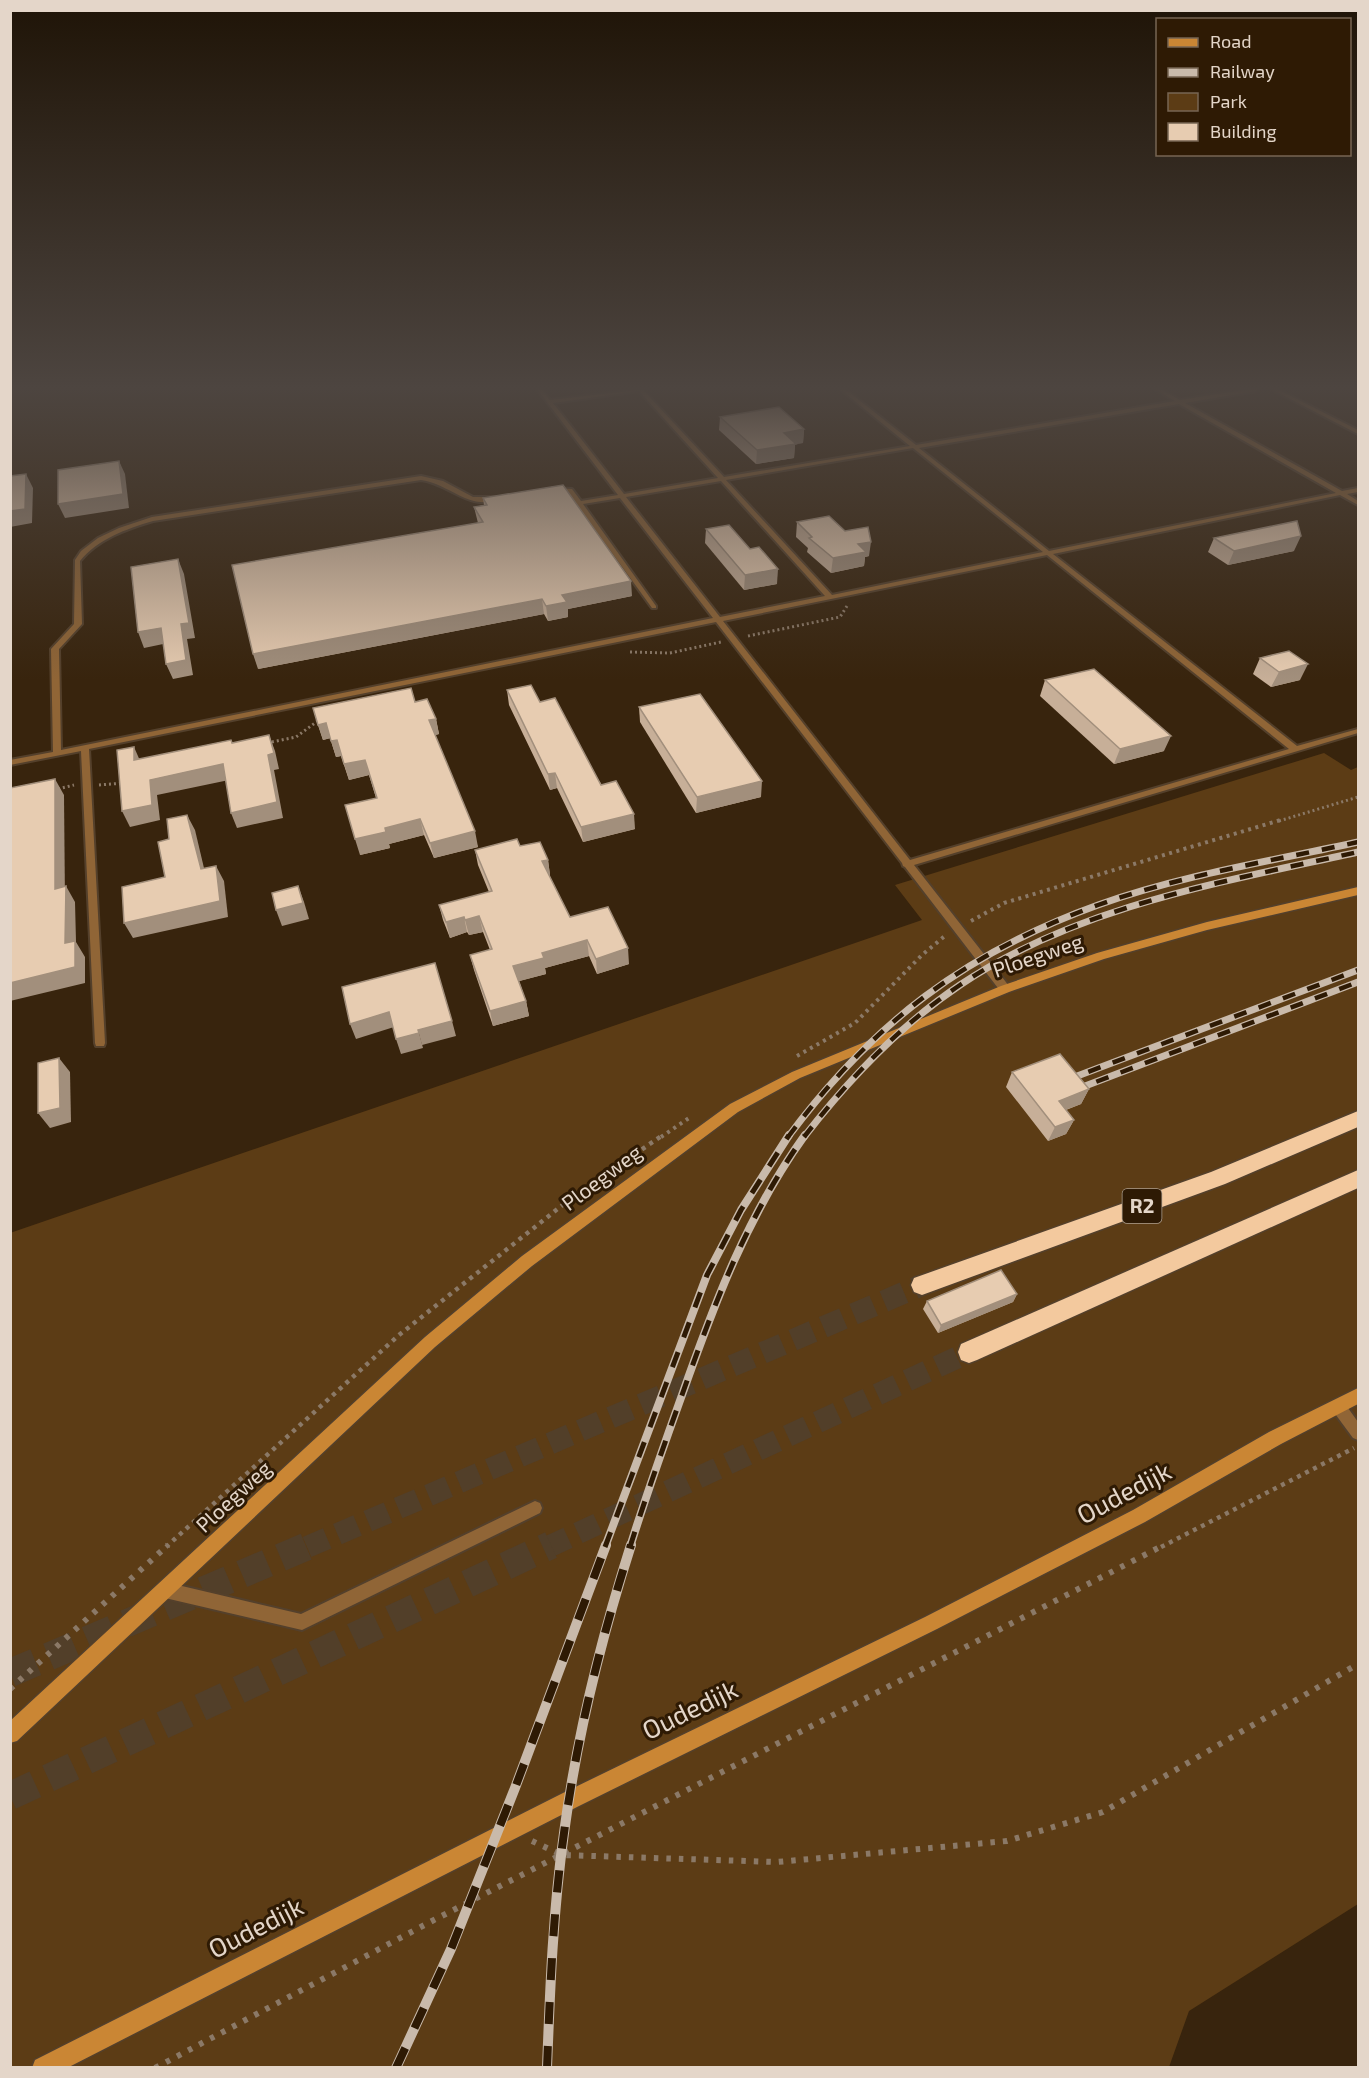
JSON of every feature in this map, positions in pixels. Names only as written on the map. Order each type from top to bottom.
[{"type":"highway","name":"R2","points":[[922,1285],[1218,1178],[1359,1119]]},
{"type":"highway","points":[[969,1352],[1359,1179]]},
{"type":"street","name":"Ploegweg","points":[[10,1734],[430,1342],[527,1262],[681,1145],[734,1108],[796,1075],[1005,989],[1101,956],[1207,926],[1359,891]]},
{"type":"street","name":"Oudedijk","points":[[43,2067],[510,1831],[931,1623],[1139,1516],[1275,1438],[1359,1396]]},
{"type":"lane","points":[[57,754],[55,649],[78,624],[77,561],[86,550],[107,537],[137,523],[152,519],[369,486]]},
{"type":"lane","points":[[447,486],[473,500],[483,502],[506,498]]},
{"type":"lane","points":[[614,486],[1005,989]]},
{"type":"lane","points":[[580,503],[681,486]]},
{"type":"lane","points":[[728,486],[830,597]]},
{"type":"lane","points":[[965,486],[1295,749]]},
{"type":"lane","points":[[1329,486],[1359,503]]},
{"type":"lane","points":[[541,492],[565,488],[570,490],[654,607]]},
{"type":"lane","points":[[10,764],[1359,490]]},
{"type":"lane","points":[[906,864],[1359,730]]},
{"type":"lane","points":[[85,748],[100,1043]]},
{"type":"lane","points":[[1338,1406],[1359,1433]]},
{"type":"lane","points":[[165,1590],[302,1622],[535,1508]]},
{"type":"path","points":[[625,652],[670,653],[840,616],[843,615],[849,602]]},
{"type":"path","points":[[265,744],[296,737],[320,720]]},
{"type":"path","points":[[50,790],[87,784],[109,786],[128,783]]},
{"type":"path","points":[[155,2067],[562,1855],[1359,1446]]},
{"type":"path","points":[[510,1831],[562,1855],[777,1862],[1008,1841],[1103,1812],[1359,1664]]},
{"type":"green space","points":[[1324,753],[1351,770],[1358,767],[1358,1904],[1189,2011],[1169,2067],[11,2067],[10,1233],[922,920],[895,885]]},
{"type":"building","points":[[10,486],[26,486],[25,509],[10,511]]},
{"type":"building","points":[[58,486],[122,486],[123,494],[58,504]]},
{"type":"building","points":[[564,486],[631,581],[562,595],[567,602],[546,606],[542,599],[253,654],[232,565],[483,522],[474,507],[487,505],[483,498]]},
{"type":"building","points":[[829,516],[845,531],[868,527],[871,542],[858,544],[866,552],[833,558],[809,538],[812,537],[797,522]]},
{"type":"building","points":[[1297,521],[1301,536],[1234,551],[1214,538]]},
{"type":"building","points":[[729,525],[750,549],[759,547],[778,569],[745,575],[706,529]]},
{"type":"building","points":[[178,559],[189,623],[181,624],[186,660],[166,664],[161,628],[138,632],[131,567]]},
{"type":"building","points":[[1289,651],[1308,664],[1279,672],[1260,658]]},
{"type":"building","points":[[1094,669],[1171,736],[1120,749],[1045,680]]},
{"type":"building","points":[[531,685],[540,702],[555,698],[601,785],[616,781],[634,814],[581,827],[555,773],[548,774],[507,690]]},
{"type":"building","points":[[411,688],[415,702],[427,699],[436,719],[429,720],[475,831],[430,843],[420,819],[385,828],[386,832],[355,839],[345,805],[377,798],[365,760],[344,764],[337,740],[331,741],[326,723],[318,725],[313,708]]},
{"type":"building","points":[[700,694],[762,781],[697,797],[639,707]]},
{"type":"building","points":[[269,735],[274,753],[268,755],[277,802],[231,813],[223,764],[150,780],[152,805],[122,811],[117,750],[134,747],[134,760],[231,740],[232,743]]},
{"type":"building","points":[[55,779],[55,889],[66,886],[65,943],[75,941],[75,967],[10,983],[10,788]]},
{"type":"building","points":[[187,815],[201,869],[216,866],[220,901],[124,923],[122,887],[165,877],[158,842],[169,839],[167,819]]},
{"type":"building","points":[[517,839],[520,846],[540,842],[548,860],[542,861],[570,917],[608,907],[628,948],[596,959],[587,940],[542,953],[544,958],[513,966],[526,1001],[490,1011],[470,955],[492,949],[479,916],[446,922],[439,905],[492,891],[475,850]]},
{"type":"building","points":[[298,886],[303,903],[276,910],[272,893]]},
{"type":"building","points":[[435,963],[452,1021],[418,1030],[419,1033],[396,1039],[389,1012],[350,1024],[342,987]]},
{"type":"building","points":[[1060,1054],[1089,1089],[1059,1101],[1074,1120],[1055,1127],[1012,1072]]},
{"type":"building","points":[[59,1058],[60,1108],[38,1113],[38,1063]]},
{"type":"building","points":[[1001,1270],[1017,1294],[941,1325],[927,1301]]},
{"type":"tunnel","points":[[307,1547],[922,1285]]},
{"type":"tunnel","points":[[548,1547],[969,1352]]},
{"type":"tunnel","points":[[10,1673],[310,1545]]},
{"type":"tunnel","points":[[10,1796],[551,1545]]},
{"type":"railway","points":[[788,1137],[853,1060],[888,1027],[925,997],[964,970],[1005,946],[1050,924],[1130,894],[1227,869],[1358,842]]},
{"type":"railway","points":[[804,1137],[857,1074],[916,1018],[960,985],[1005,958],[1053,935],[1152,900],[1203,886],[1358,852]]},
{"type":"railway","points":[[1064,1081],[1358,970]]},
{"type":"railway","points":[[1072,1091],[1358,982]]},
{"type":"railway","points":[[605,1547],[707,1275],[741,1210],[789,1135]]},
{"type":"railway","points":[[630,1547],[694,1361],[734,1260],[766,1196],[805,1135]]},
{"type":"railway","points":[[396,2068],[451,1949],[515,1788],[606,1545]]},
{"type":"railway","points":[[547,2068],[555,1920],[569,1796],[591,1688],[631,1545]]}]
